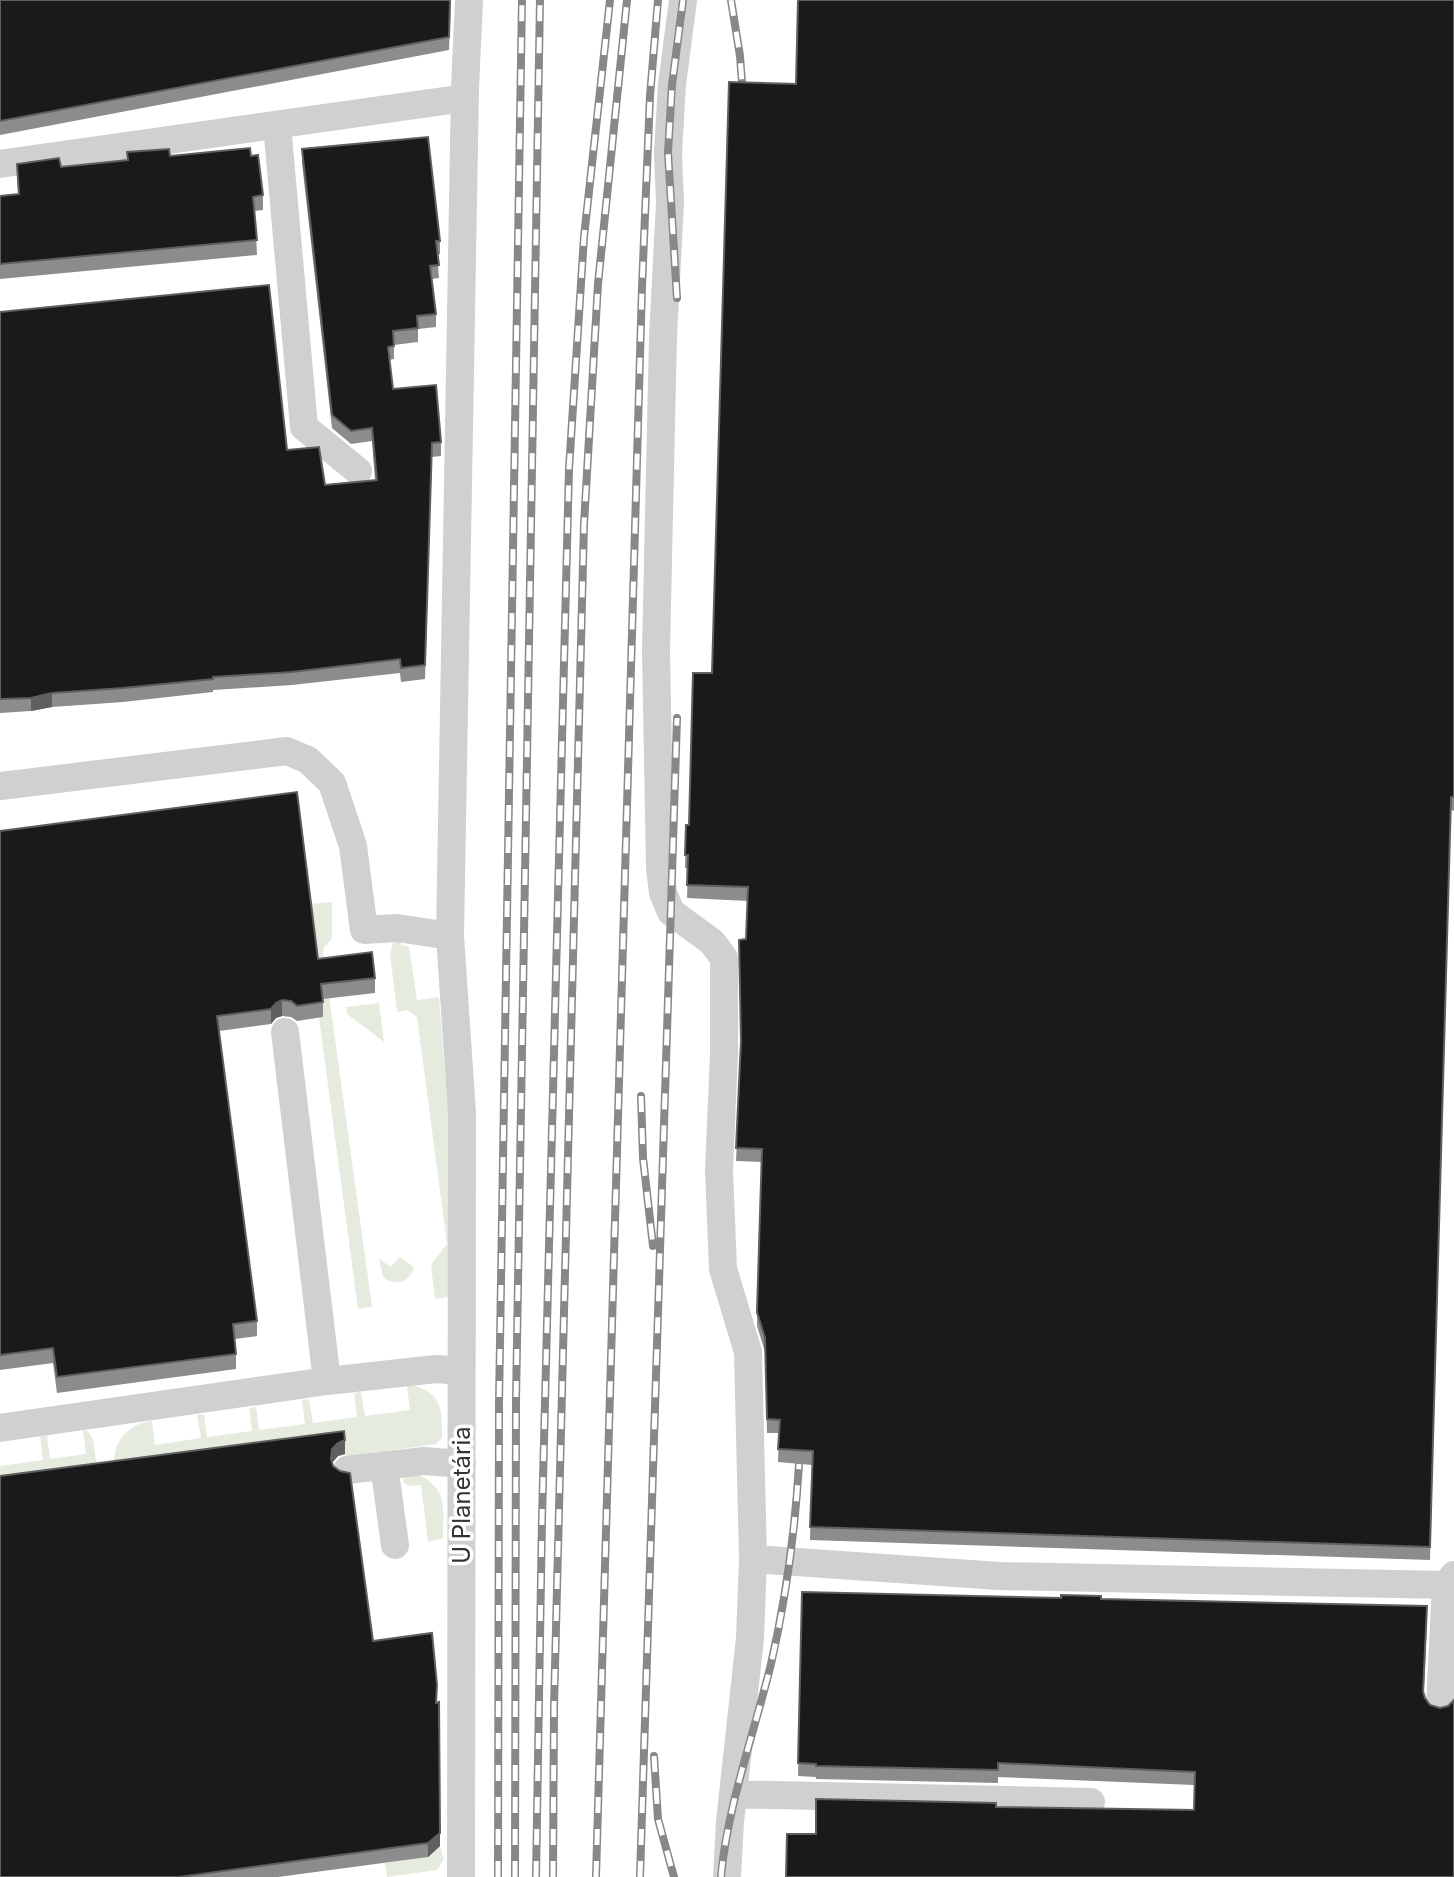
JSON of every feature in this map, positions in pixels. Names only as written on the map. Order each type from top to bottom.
[{"type":"lane","name":"U Planetária","points":[[461,1877],[461,1113],[450,936],[469,0]]},
{"type":"lane","points":[[683,0],[672,85],[668,153],[670,203],[663,336],[656,650],[660,868],[663,893],[671,912],[712,942],[724,958],[724,1054],[719,1170],[723,1269],[748,1352],[753,1559],[750,1638],[727,1877]]},
{"type":"lane","points":[[0,164],[465,98]]},
{"type":"lane","points":[[277,125],[304,427],[358,471]]},
{"type":"lane","points":[[0,786],[287,751],[308,760],[332,783],[353,846],[364,930],[397,928],[450,936]]},
{"type":"lane","points":[[285,1032],[327,1381]]},
{"type":"lane","points":[[0,1428],[327,1381],[436,1369],[461,1371]]},
{"type":"lane","points":[[347,1470],[424,1461],[461,1464]]},
{"type":"lane","points":[[384,1465],[395,1545]]},
{"type":"lane","points":[[753,1559],[999,1576],[1450,1580],[1440,1705]]},
{"type":"lane","points":[[733,1794],[1091,1802]]},
{"type":"shaded area","points":[[332,902],[332,939],[323,952],[372,1307],[358,1309],[319,1018],[323,1017],[309,904]]},
{"type":"shaded area","points":[[402,938],[401,945],[409,947],[417,1000],[439,997],[450,1133],[448,1297],[435,1299],[431,1265],[447,1244],[417,1017],[407,1010],[397,1012],[390,954],[393,943]]},
{"type":"shaded area","points":[[379,1003],[384,1042],[347,1014],[346,1007]]},
{"type":"shaded area","points":[[399,1257],[414,1267],[405,1280],[393,1282],[383,1277],[379,1259],[391,1267]]},
{"type":"shaded area","points":[[412,1385],[430,1393],[439,1404],[442,1438],[436,1444],[345,1457],[344,1445],[114,1464],[117,1448],[124,1435],[143,1423],[152,1421],[155,1445],[201,1438],[197,1415],[204,1414],[207,1437],[252,1431],[249,1408],[256,1407],[259,1430],[305,1424],[302,1400],[309,1399],[313,1423],[357,1417],[354,1393],[361,1392],[365,1416],[410,1410],[407,1386]]},
{"type":"shaded area","points":[[83,1430],[88,1431],[93,1439],[98,1476],[0,1489],[0,1466],[43,1460],[40,1436],[47,1435],[50,1459],[86,1454]]},
{"type":"shaded area","points":[[419,1475],[429,1481],[440,1494],[443,1539],[428,1541],[421,1485],[409,1486],[403,1482],[404,1476]]},
{"type":"shaded area","points":[[440,1846],[444,1859],[437,1870],[387,1877],[385,1863],[428,1857]]},
{"type":"building","points":[[0,0],[450,0],[449,37],[0,121]]},
{"type":"building","points":[[798,0],[1454,0],[1454,797],[1451,797],[1430,1547],[810,1527],[813,1451],[778,1449],[780,1420],[767,1419],[765,1338],[757,1312],[762,1149],[736,1148],[741,1041],[739,940],[746,939],[748,887],[687,885],[688,855],[685,855],[686,825],[689,825],[693,673],[712,673],[729,82],[796,84]]},
{"type":"building","points":[[428,137],[440,241],[436,241],[439,265],[430,266],[436,314],[417,316],[418,328],[393,331],[394,346],[388,347],[393,389],[436,385],[441,442],[432,443],[425,665],[401,668],[400,659],[292,672],[213,677],[52,693],[31,698],[0,699],[0,312],[269,285],[287,450],[319,447],[325,485],[377,480],[372,428],[351,431],[332,415],[302,149]]},
{"type":"building","points":[[250,148],[251,156],[258,155],[263,195],[253,197],[257,240],[0,264],[0,196],[19,194],[17,164],[59,158],[61,167],[128,160],[127,152],[169,149],[170,156]]},
{"type":"building","points":[[297,792],[318,959],[372,952],[375,978],[321,984],[323,1002],[297,1006],[291,1001],[282,1000],[271,1009],[217,1016],[257,1321],[233,1324],[236,1354],[57,1377],[53,1348],[0,1355],[0,831]]},
{"type":"building","points":[[344,1431],[345,1440],[332,1449],[331,1459],[333,1466],[350,1473],[373,1641],[432,1633],[436,1703],[439,1702],[440,1833],[428,1843],[179,1877],[0,1877],[0,1476]]},
{"type":"building","points":[[802,1592],[1061,1598],[1061,1595],[1101,1596],[1101,1599],[1427,1606],[1423,1691],[1425,1698],[1430,1705],[1440,1708],[1448,1706],[1454,1700],[1454,1877],[786,1877],[787,1834],[816,1834],[816,1799],[996,1803],[996,1807],[1194,1810],[1195,1772],[998,1763],[998,1770],[816,1766],[798,1763]]},
{"type":"railway","points":[[498,1877],[499,1404],[522,0]]},
{"type":"railway","points":[[515,1877],[516,1400],[540,0]]},
{"type":"railway","points":[[536,1877],[542,1519],[569,469],[584,237],[610,0]]},
{"type":"railway","points":[[553,1877],[554,1707],[584,524],[598,284],[627,0]]},
{"type":"railway","points":[[596,1877],[642,287],[650,96],[658,0]]},
{"type":"railway","points":[[677,298],[668,153],[672,85],[683,0]]},
{"type":"railway","points":[[731,0],[743,96]]},
{"type":"railway","points":[[640,1877],[677,718]]},
{"type":"railway","points":[[641,1096],[643,1158],[653,1246]]},
{"type":"railway","points":[[721,1877],[735,1797],[771,1664],[781,1614],[792,1540],[799,1464]]},
{"type":"railway","points":[[654,1756],[658,1819],[674,1877]]}]
